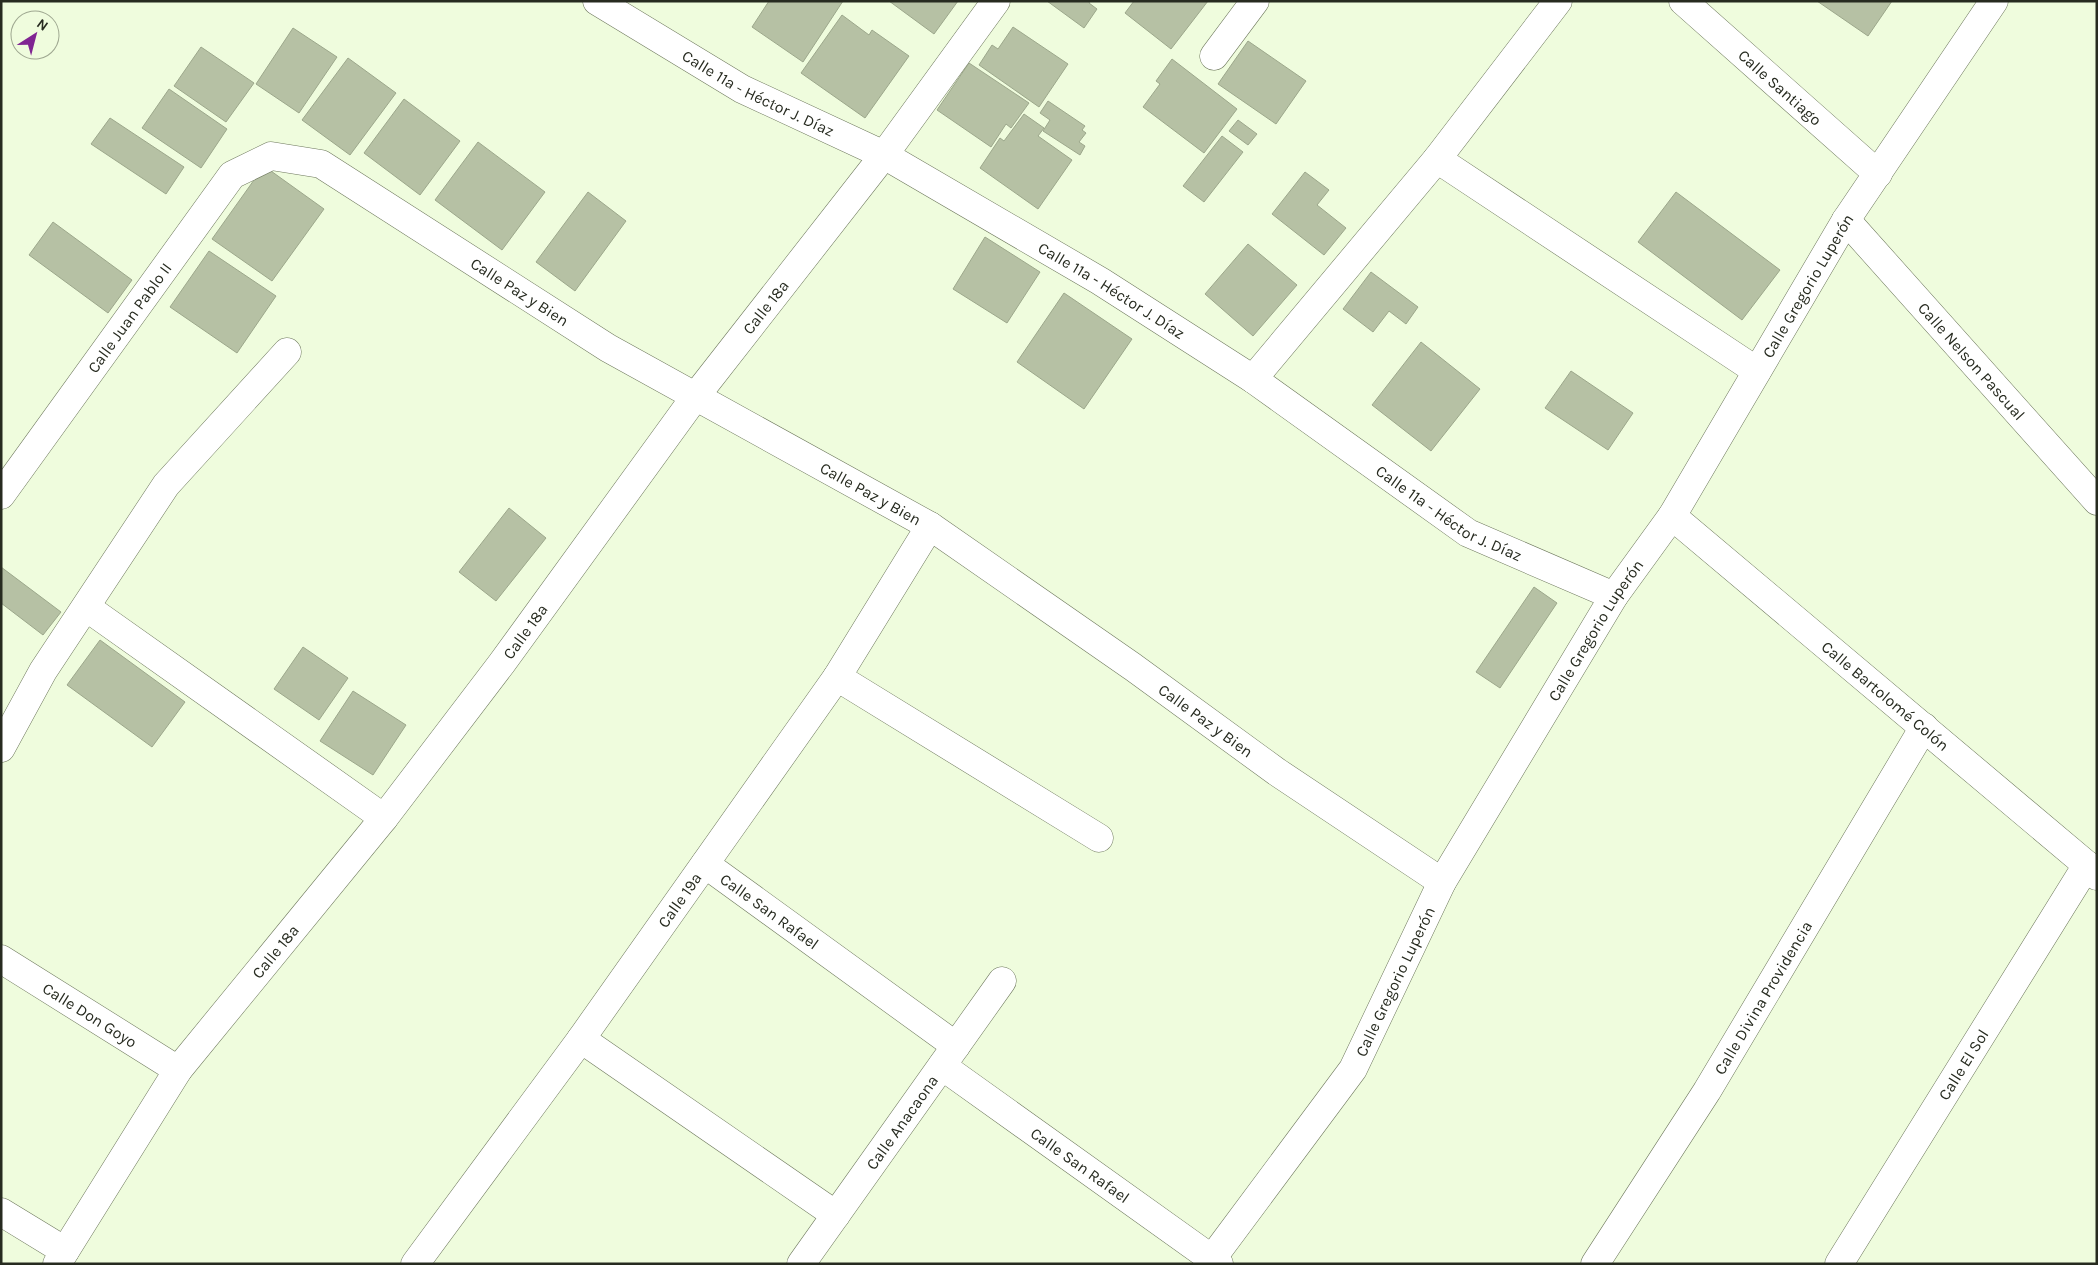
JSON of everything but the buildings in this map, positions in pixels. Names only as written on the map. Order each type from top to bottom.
[{"type":"street","name":"Calle 11a - Héctor J. Díaz","points":[[596,1],[742,89],[884,155],[1100,281],[1253,379],[1468,533],[1614,596]]},
{"type":"street","name":"Calle 18a","points":[[61,1257],[178,1070],[384,818],[502,663],[695,397],[884,155],[996,1]]},
{"type":"street","points":[[1214,56],[1255,1]]},
{"type":"street","points":[[1253,379],[1438,159],[1558,1]]},
{"type":"street","name":"Calle Santiago","points":[[1683,1],[1878,174]]},
{"type":"street","name":"Calle Gregorio Luperón","points":[[1213,1262],[1353,1069],[1442,882],[1614,596],[1672,516],[1846,220],[1994,1]]},
{"type":"street","name":"Calle Paz y Bien","points":[[271,156],[321,164],[608,348],[930,526],[1133,667],[1277,772],[1442,882]]},
{"type":"street","name":"Calle Juan Pablo II","points":[[1,495],[232,175],[271,156]]},
{"type":"street","points":[[1438,159],[1757,370]]},
{"type":"street","name":"Calle Nelson Pascual","points":[[1846,220],[2097,502]]},
{"type":"street","points":[[1,748],[43,671],[166,485],[287,352]]},
{"type":"street","name":"Calle Bartolomé Colón","points":[[1672,516],[2092,870]]},
{"type":"street","name":"Calle 19a","points":[[415,1264],[581,1040],[837,677],[930,526]]},
{"type":"street","points":[[86,606],[384,818]]},
{"type":"street","points":[[837,677],[1099,838]]},
{"type":"street","name":"Calle Divina Providencia","points":[[1595,1264],[1707,1091],[1924,727]]},
{"type":"street","name":"Calle San Rafael","points":[[705,864],[1213,1262]]},
{"type":"street","name":"Calle El Sol","points":[[1839,1264],[2092,870]]},
{"type":"street","name":"Calle Don Goyo","points":[[1,959],[178,1070]]},
{"type":"street","name":"Calle Anacaona","points":[[801,1264],[1002,981]]},
{"type":"street","points":[[581,1040],[836,1215]]},
{"type":"street","points":[[1,1212],[61,1257]]}]
